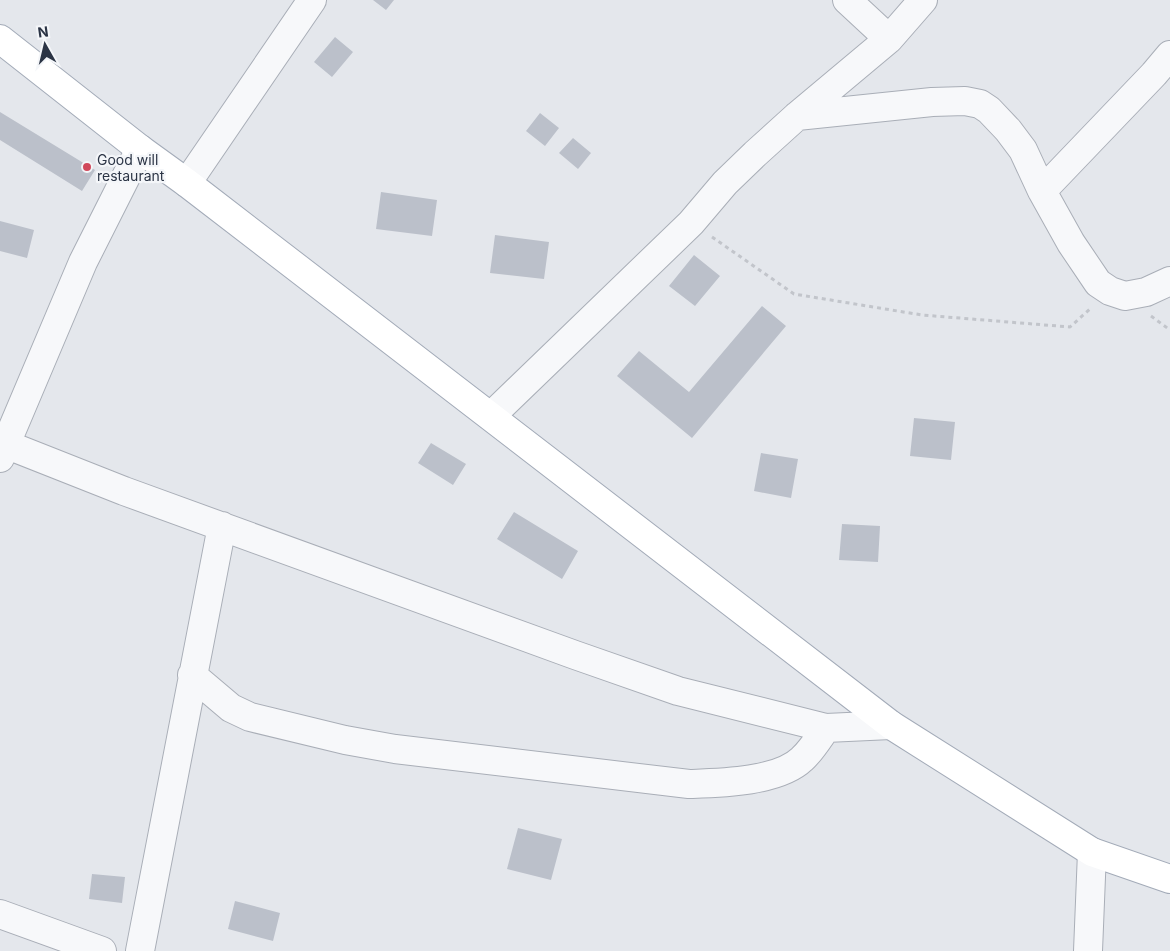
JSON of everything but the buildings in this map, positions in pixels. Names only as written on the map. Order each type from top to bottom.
[{"type":"main road","points":[[0,39],[140,149],[188,183],[891,725],[1092,852],[1170,878]]},
{"type":"street","points":[[188,183],[312,0]]},
{"type":"street","points":[[847,0],[889,39]]},
{"type":"street","points":[[491,416],[691,223],[725,183],[797,116],[889,39],[923,0]]},
{"type":"street","points":[[1042,190],[1170,55]]},
{"type":"street","points":[[797,116],[932,102],[965,101],[980,104],[989,110],[1008,130],[1022,150],[1071,243],[1098,283],[1110,291],[1125,296],[1146,292],[1170,281]]},
{"type":"street","points":[[140,149],[83,262],[2,448],[669,688],[826,728],[891,725]]},
{"type":"street","points":[[140,951],[222,526]]},
{"type":"street","points":[[192,675],[231,708],[250,717],[345,740],[395,749],[689,784],[723,783],[754,779],[785,770],[802,760],[826,728]]},
{"type":"street","points":[[1088,951],[1092,852]]},
{"type":"street","points":[[0,914],[102,951]]},
{"type":"path","points":[[691,223],[794,294],[804,296],[922,315],[1070,327],[1110,291]]},
{"type":"place","name":"Good will restaurant","points":[[87,167]]}]
